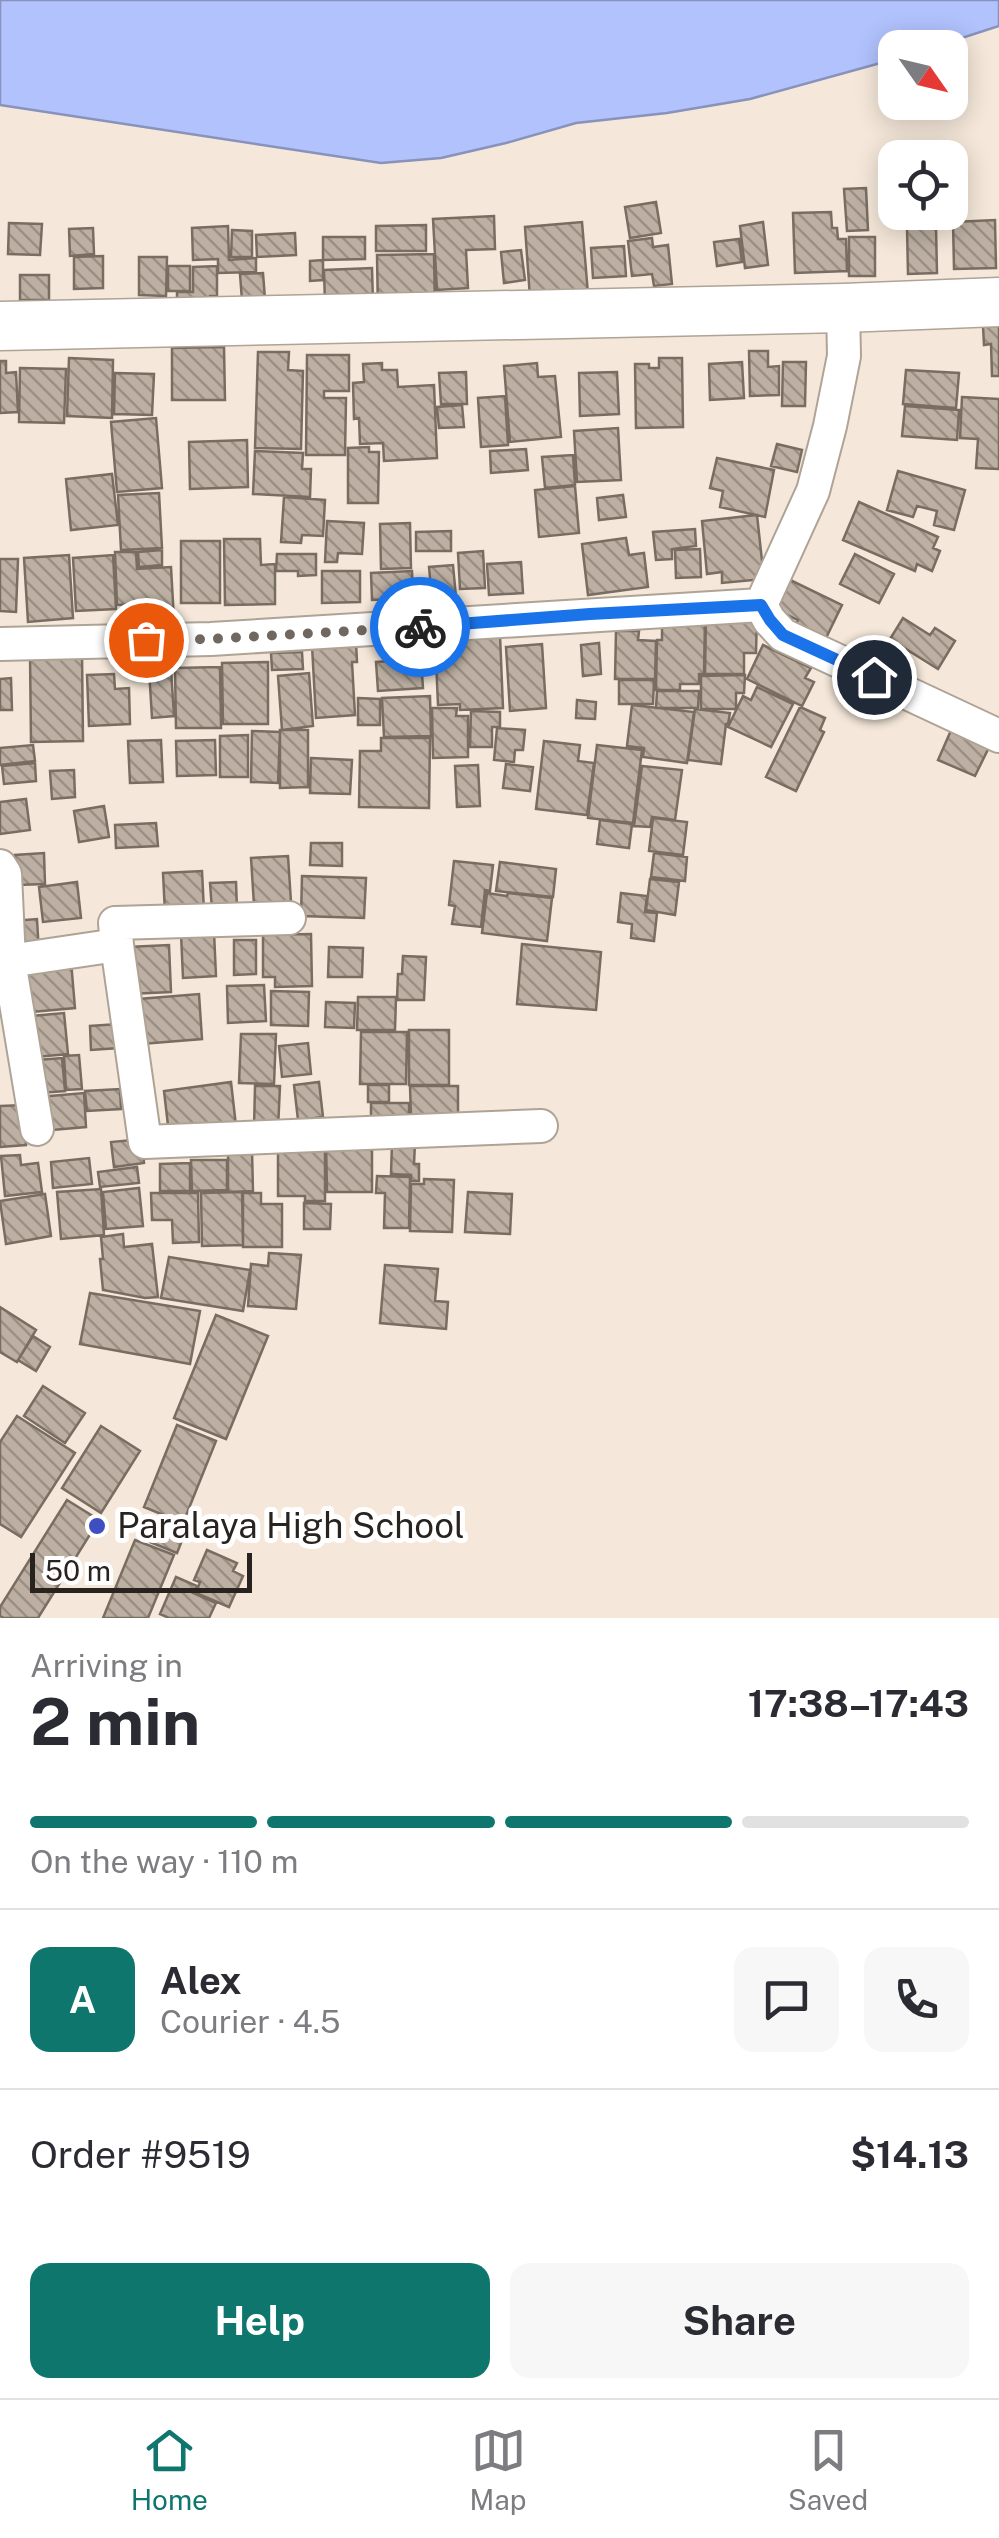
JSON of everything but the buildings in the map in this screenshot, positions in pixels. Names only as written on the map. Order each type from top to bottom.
[{"type":"street","points":[[0,326],[999,302]]},
{"type":"street","points":[[761,605],[813,491],[844,356],[842,308]]},
{"type":"street","points":[[0,644],[211,639],[761,605]]},
{"type":"street","points":[[761,605],[783,635],[999,736]]},
{"type":"street","points":[[0,866],[5,874],[9,961],[37,1129]]},
{"type":"street","points":[[289,918],[115,923],[144,1142],[541,1126]]},
{"type":"street","points":[[9,961],[117,946]]},
{"type":"water","points":[[0,0],[999,0],[999,26],[968,36],[968,30],[878,30],[878,64],[750,99],[576,123],[441,158],[381,163],[0,105]]},
{"type":"way so far","points":[[146,640],[420,627]]},
{"type":"place","name":"Paralaya High School","points":[[97,1526]]},
{"type":"route","points":[[420,627],[761,605],[783,635],[874,677]]}]
